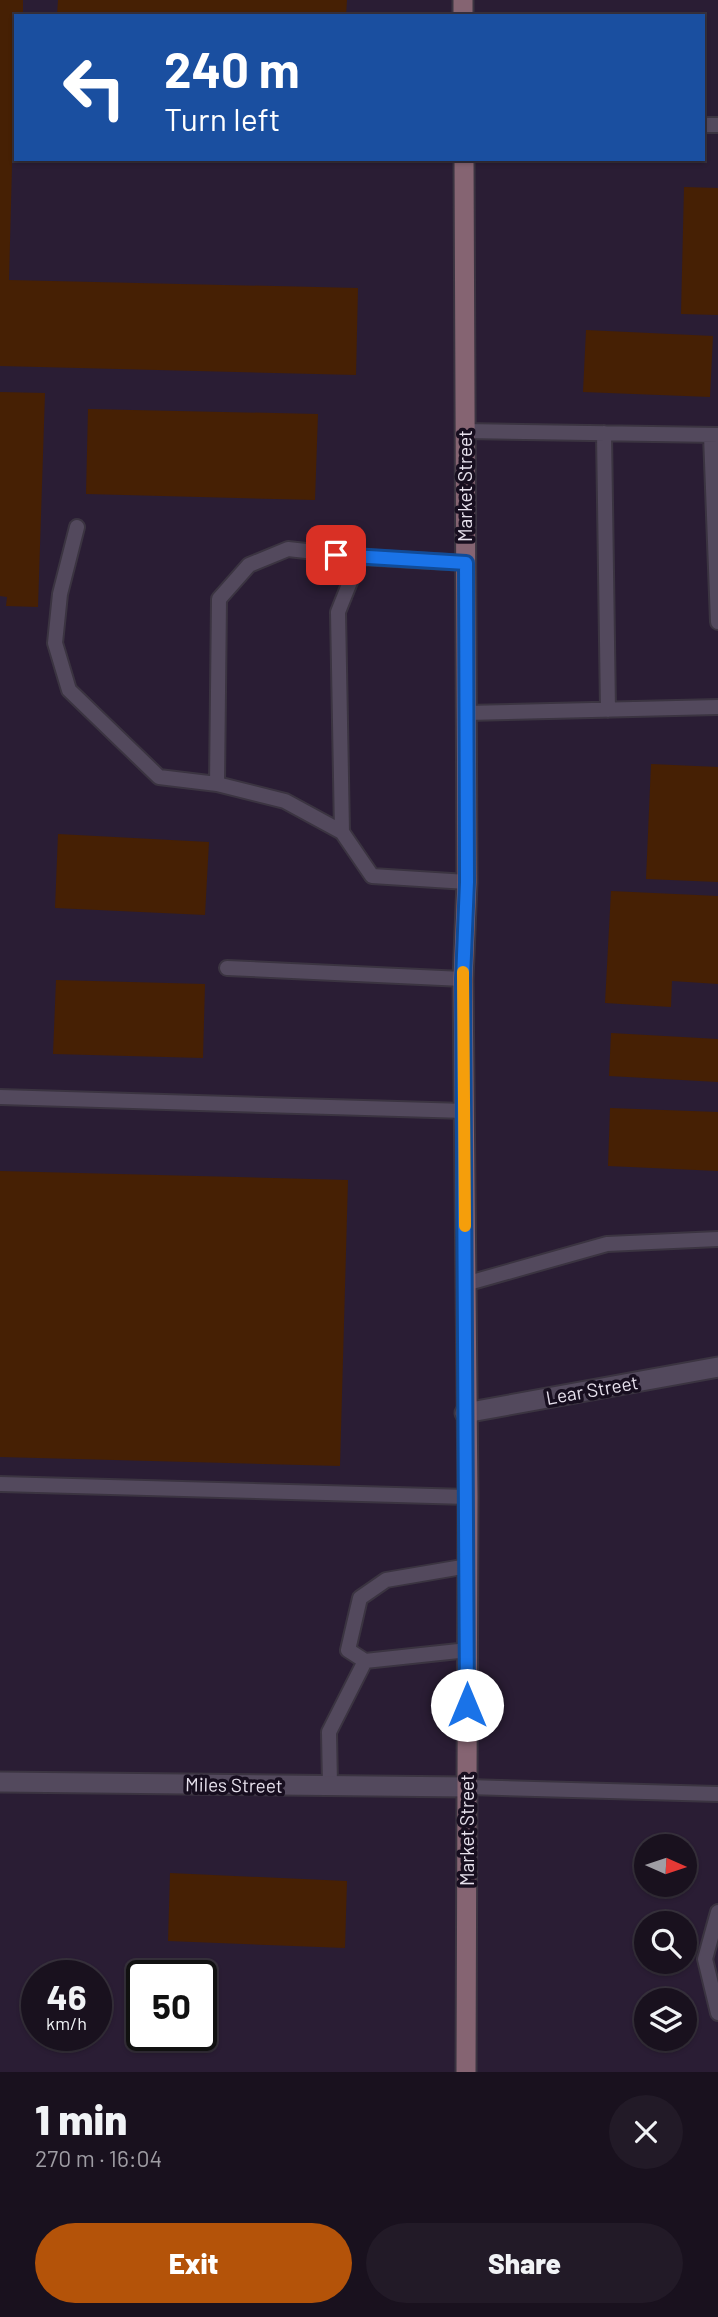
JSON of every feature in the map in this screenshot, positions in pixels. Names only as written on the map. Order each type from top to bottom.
[{"type":"main road","name":"Market Street","points":[[464,161],[467,882],[463,979],[468,1497],[467,2072]]},
{"type":"street","name":"Lear Street","points":[[466,1413],[718,1367]]},
{"type":"street","name":"Miles Street","points":[[0,1782],[467,1787]]},
{"type":"lane","points":[[465,431],[714,435],[718,622]]},
{"type":"lane","points":[[604,433],[608,710]]},
{"type":"lane","points":[[77,527],[60,594],[55,643],[69,690],[159,777],[217,784],[285,801],[342,832],[372,877],[467,882]]},
{"type":"lane","points":[[217,784],[219,599],[250,565],[288,549],[360,557],[466,563]]},
{"type":"lane","points":[[342,832],[338,612],[360,557]]},
{"type":"lane","points":[[466,713],[718,707]]},
{"type":"lane","points":[[227,968],[463,979]]},
{"type":"lane","points":[[0,1097],[466,1111]]},
{"type":"lane","points":[[465,1284],[607,1244],[718,1239]]},
{"type":"lane","points":[[0,1484],[468,1497]]},
{"type":"lane","points":[[468,1566],[386,1580],[360,1598],[348,1650],[365,1661],[468,1650]]},
{"type":"lane","points":[[330,1786],[329,1732],[365,1661]]},
{"type":"lane","points":[[467,1787],[718,1794]]},
{"type":"lane","points":[[718,1912],[705,1959],[718,2013]]},
{"type":"shaded area","points":[[0,0],[718,0],[718,2072],[0,2072]]},
{"type":"building","points":[[0,0],[23,0],[23,14],[14,14],[9,280],[358,288],[356,375],[0,366]]},
{"type":"building","points":[[58,0],[347,0],[346,14],[57,14]]},
{"type":"building","points":[[684,187],[718,188],[718,315],[681,314]]},
{"type":"building","points":[[586,330],[713,336],[710,397],[583,392]]},
{"type":"building","points":[[0,392],[45,393],[38,607],[6,606],[7,597],[0,596]]},
{"type":"building","points":[[88,409],[318,414],[315,500],[86,494]]},
{"type":"building","points":[[651,764],[718,767],[718,882],[646,879]]},
{"type":"building","points":[[58,834],[209,842],[205,915],[55,908]]},
{"type":"building","points":[[611,891],[718,896],[718,984],[672,981],[671,1007],[605,1003]]},
{"type":"building","points":[[56,980],[205,984],[203,1058],[53,1054]]},
{"type":"building","points":[[611,1033],[718,1039],[718,1082],[609,1076]]},
{"type":"building","points":[[610,1108],[718,1112],[718,1171],[608,1166]]},
{"type":"building","points":[[0,1171],[348,1180],[340,1466],[0,1457]]},
{"type":"building","points":[[170,1873],[347,1881],[345,1948],[168,1941]]},
{"type":"slow traffic","points":[[463,972],[465,1226]]},
{"type":"route","points":[[336,555],[466,563],[467,882],[463,979],[466,1111],[467,1705]]}]
